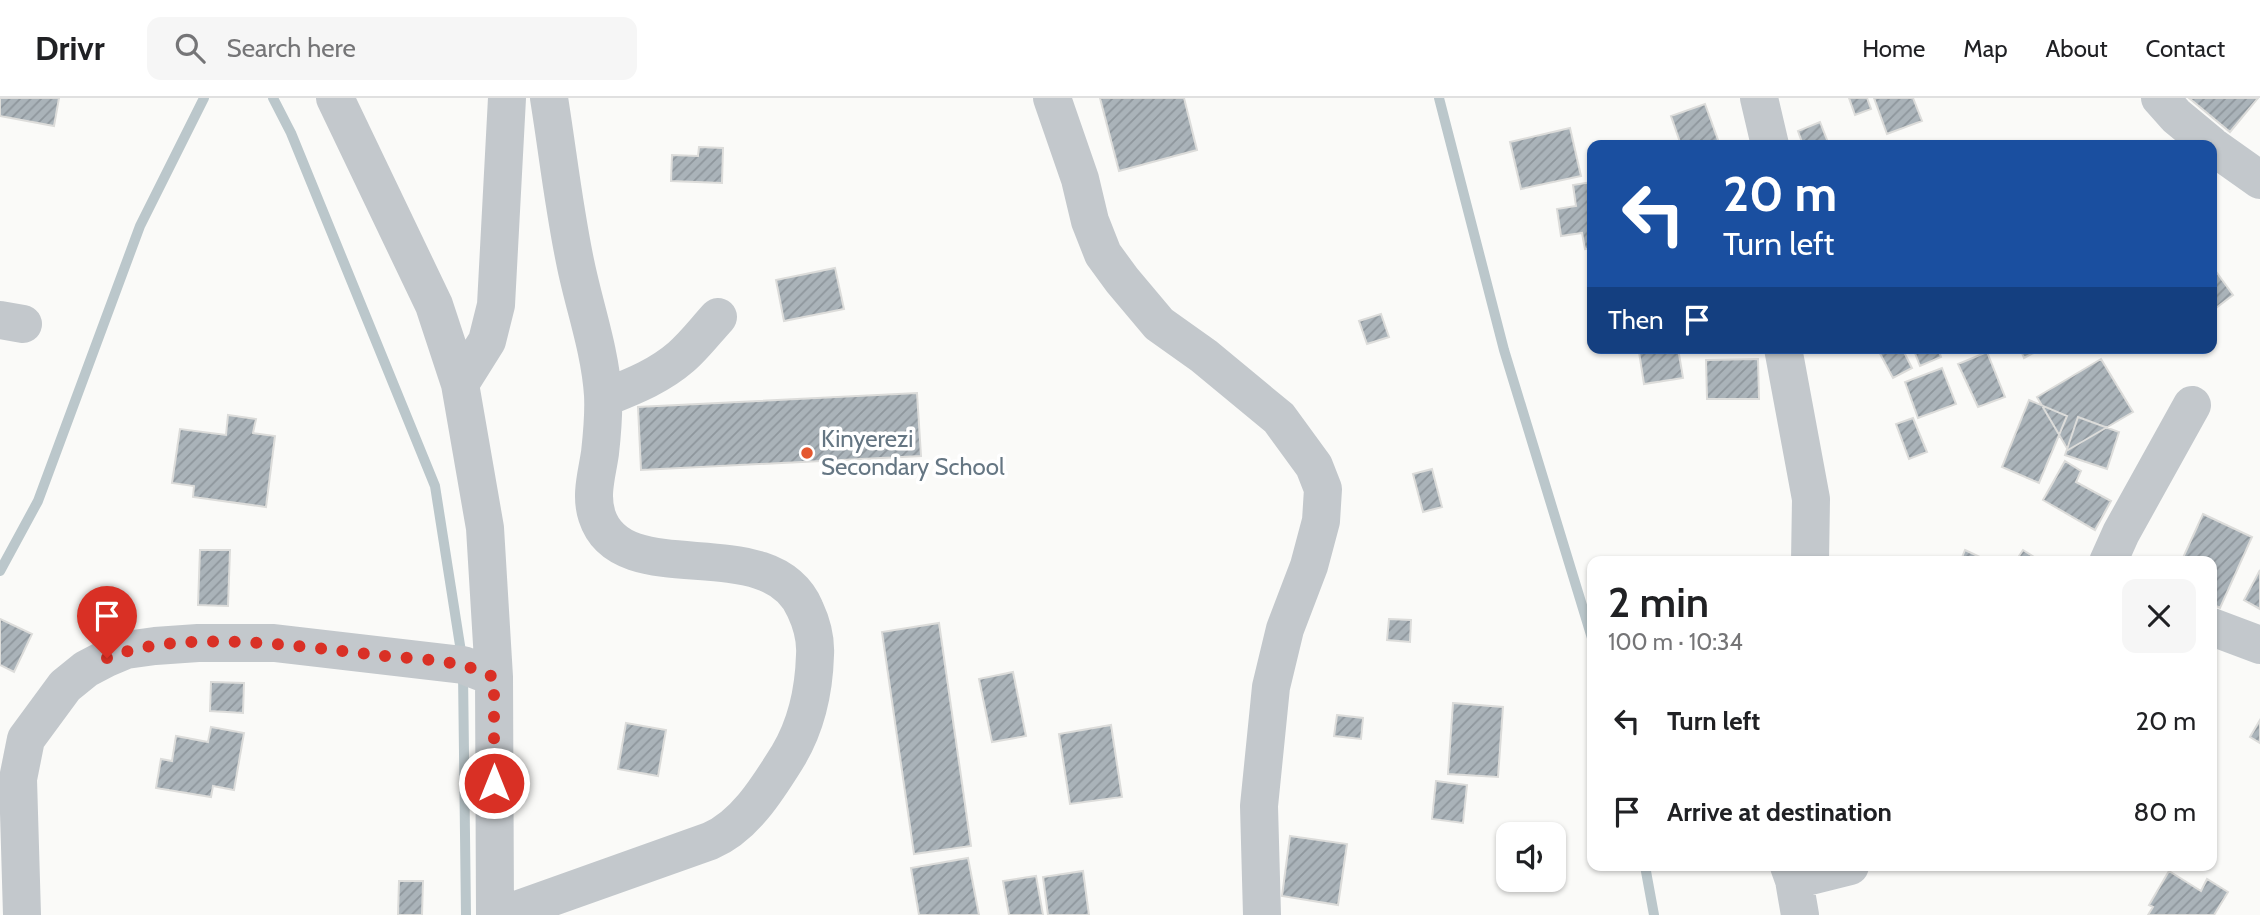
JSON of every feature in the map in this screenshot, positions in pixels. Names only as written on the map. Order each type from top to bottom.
[{"type":"street","points":[[335,98],[434,305],[460,384],[485,528],[494,677],[495,915]]},
{"type":"street","points":[[460,384],[486,341],[496,305],[507,98]]},
{"type":"street","points":[[502,915],[722,836],[741,819],[779,770],[799,737],[808,708],[815,663],[814,632],[802,600],[788,583],[765,571],[626,550],[616,544],[601,527],[596,515],[594,485],[600,453],[604,398],[591,320],[562,202],[549,98]]},
{"type":"street","points":[[1052,98],[1080,179],[1090,221],[1103,254],[1158,324],[1204,356],[1279,418],[1314,466],[1322,489],[1321,520],[1309,566],[1285,629],[1271,687],[1259,806],[1262,915]]},
{"type":"street","points":[[1759,98],[1769,140]]},
{"type":"street","points":[[2160,98],[2197,140]]},
{"type":"street","points":[[2217,153],[2260,180]]},
{"type":"street","points":[[604,398],[633,387],[682,357],[718,317]]},
{"type":"street","points":[[1784,354],[1811,499],[1810,556]]},
{"type":"street","points":[[2111,556],[2192,405]]},
{"type":"street","points":[[2217,628],[2260,645]]},
{"type":"street","points":[[22,915],[18,779],[26,739],[65,686],[86,668],[126,650],[155,646],[274,643],[463,665],[494,677]]},
{"type":"street","points":[[1794,887],[1837,871]]},
{"type":"building","points":[[0,98],[59,98],[54,126],[0,116]]},
{"type":"building","points":[[1100,98],[1184,98],[1197,150],[1119,171]]},
{"type":"building","points":[[1849,98],[1867,98],[1871,109],[1855,115]]},
{"type":"building","points":[[1874,98],[1913,98],[1922,121],[1887,134]]},
{"type":"building","points":[[2189,98],[2258,98],[2230,132]]},
{"type":"building","points":[[1705,104],[1718,140],[1679,140],[1671,116]]},
{"type":"building","points":[[1820,122],[1827,140],[1801,140],[1798,131]]},
{"type":"building","points":[[1570,128],[1581,176],[1521,189],[1510,142]]},
{"type":"building","points":[[699,147],[723,148],[722,183],[671,181],[672,155],[698,156]]},
{"type":"building","points":[[1587,183],[1587,249],[1582,233],[1561,236],[1557,209],[1576,206],[1573,185]]},
{"type":"building","points":[[835,268],[844,309],[784,321],[776,280]]},
{"type":"building","points":[[2217,273],[2233,295],[2217,307]]},
{"type":"building","points":[[1381,314],[1389,337],[1367,344],[1359,321]]},
{"type":"building","points":[[1639,354],[1679,354],[1683,378],[1644,384]]},
{"type":"building","points":[[1880,354],[1905,354],[1912,368],[1893,378]]},
{"type":"building","points":[[1915,354],[1940,354],[1941,357],[1920,366]]},
{"type":"building","points":[[1988,354],[2005,397],[1978,407],[1958,364]]},
{"type":"building","points":[[1758,359],[1759,399],[1707,399],[1706,360]]},
{"type":"building","points":[[2101,359],[2133,412],[2068,450],[2037,397]]},
{"type":"building","points":[[1942,368],[1956,404],[1918,418],[1905,382]]},
{"type":"building","points":[[917,393],[921,456],[641,470],[638,407]]},
{"type":"building","points":[[2029,400],[2067,416],[2039,483],[2002,467]]},
{"type":"building","points":[[228,415],[256,419],[253,433],[275,436],[266,507],[193,497],[194,486],[172,483],[180,429],[226,435]]},
{"type":"building","points":[[2078,417],[2119,432],[2107,469],[2065,455]]},
{"type":"building","points":[[1913,418],[1927,452],[1909,459],[1896,424]]},
{"type":"building","points":[[2065,461],[2081,471],[2076,482],[2111,501],[2095,530],[2043,500]]},
{"type":"building","points":[[1432,469],[1442,507],[1423,512],[1413,474]]},
{"type":"building","points":[[2203,514],[2252,537],[2220,608],[2217,606],[2217,556],[2184,556]]},
{"type":"building","points":[[200,550],[230,550],[228,606],[198,605]]},
{"type":"building","points":[[1965,550],[1978,556],[1963,556]]},
{"type":"building","points":[[2023,550],[2032,556],[2019,556]]},
{"type":"building","points":[[2260,570],[2260,609],[2244,600]]},
{"type":"building","points":[[0,619],[32,634],[14,672],[0,665]]},
{"type":"building","points":[[1389,619],[1411,620],[1410,642],[1387,640]]},
{"type":"building","points":[[939,623],[971,846],[914,854],[882,632]]},
{"type":"building","points":[[1013,672],[1026,736],[992,742],[979,679]]},
{"type":"building","points":[[211,682],[244,683],[243,713],[210,711]]},
{"type":"building","points":[[1453,703],[1503,707],[1498,777],[1448,774]]},
{"type":"building","points":[[1337,715],[1363,718],[1361,739],[1334,736]]},
{"type":"building","points":[[2260,720],[2260,743],[2250,737]]},
{"type":"building","points":[[626,723],[666,730],[658,776],[618,769]]},
{"type":"building","points":[[1111,725],[1122,797],[1070,804],[1059,734]]},
{"type":"building","points":[[211,727],[244,733],[234,790],[213,786],[211,797],[156,788],[161,759],[172,761],[176,736],[208,742]]},
{"type":"building","points":[[1436,781],[1467,785],[1463,823],[1432,819]]},
{"type":"building","points":[[1290,836],[1347,844],[1338,905],[1282,896]]},
{"type":"building","points":[[968,858],[979,915],[919,915],[911,868]]},
{"type":"building","points":[[1083,871],[1089,915],[1048,915],[1043,877]]},
{"type":"building","points":[[2169,871],[2201,891],[2207,879],[2228,892],[2214,915],[2148,915],[2153,907],[2149,905]]},
{"type":"building","points":[[1036,876],[1043,915],[1009,915],[1003,881]]},
{"type":"building","points":[[399,881],[423,881],[422,915],[398,915]]},
{"type":"waterway","points":[[0,571],[38,501],[140,226],[204,98]]},
{"type":"waterway","points":[[273,98],[291,133],[435,486],[462,658]]},
{"type":"waterway","points":[[1439,98],[1504,350],[1587,622]]},
{"type":"waterway","points":[[463,673],[466,915]]},
{"type":"waterway","points":[[1646,871],[1654,915]]},
{"type":"place","name":"Kinyerezi Secondary School","points":[[807,453]]},
{"type":"route","points":[[107,658],[126,650],[155,646],[274,643],[463,665],[494,677],[494,783]]}]
